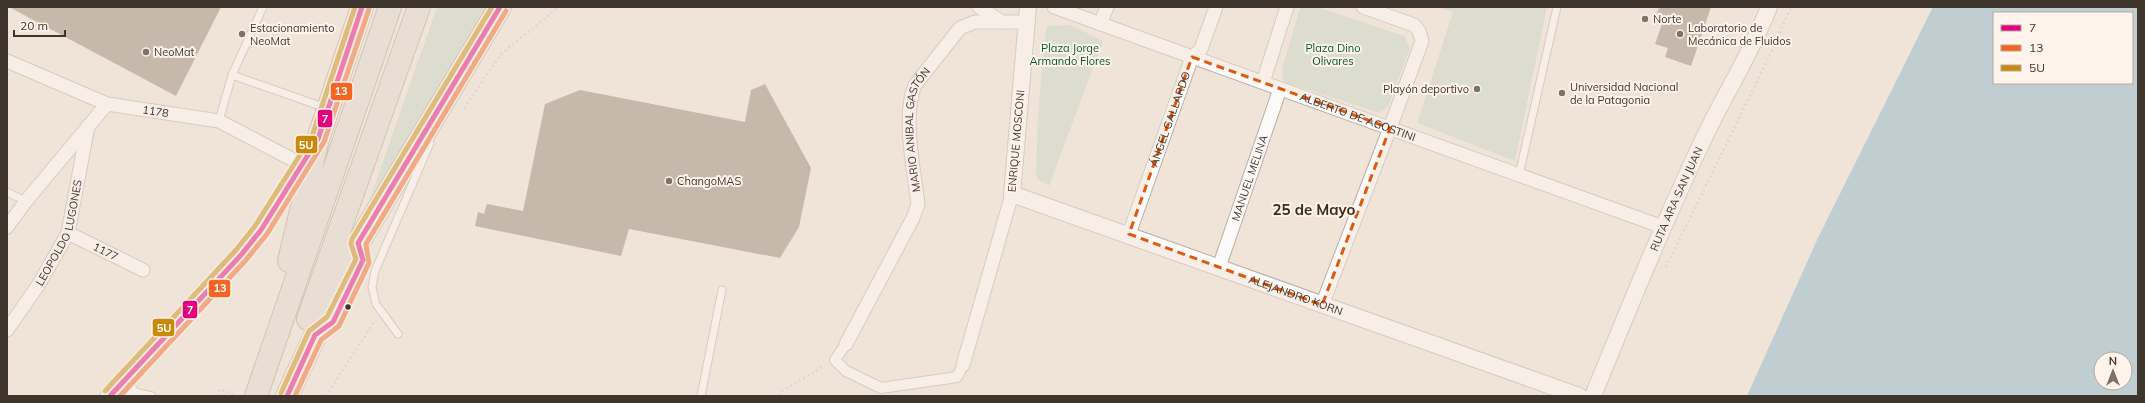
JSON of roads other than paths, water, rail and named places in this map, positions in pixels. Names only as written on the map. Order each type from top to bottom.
[{"type":"highway","points":[[258,388],[318,139],[362,7]]},
{"type":"highway","points":[[258,388],[390,7]]},
{"type":"highway","points":[[281,396],[419,7]]},
{"type":"highway","points":[[287,396],[358,243],[460,70],[500,7]]},
{"type":"main road","points":[[110,396],[129,390],[241,255],[261,230],[318,139]]},
{"type":"street","points":[[979,7],[1002,22]]},
{"type":"street","name":"ALBERTO DE AGOSTINI","points":[[1054,7],[1663,227]]},
{"type":"street","points":[[1100,24],[1107,7]]},
{"type":"street","name":"ÁNGEL GALLARDO","points":[[1129,234],[1192,57],[1201,49],[1216,7]]},
{"type":"street","points":[[1263,82],[1287,7]]},
{"type":"street","points":[[1322,305],[1422,41],[1419,31],[1414,25],[1363,7]]},
{"type":"street","name":"RUTA ARA SAN JUAN","points":[[1593,396],[1663,227],[1704,138],[1756,41],[1769,7]]},
{"type":"street","name":"MARIO ANIBAL GASTÓN","points":[[846,344],[913,218],[918,204],[909,113],[910,95],[914,85],[960,28],[975,22],[1002,22],[1027,14]]},
{"type":"street","name":"ENRIQUE MOSCONI","points":[[963,365],[1012,194],[1027,14]]},
{"type":"street","name":"1178","points":[[7,61],[107,104],[219,121],[303,165]]},
{"type":"street","name":"MANUEL MELINA","points":[[1219,268],[1280,89]]},
{"type":"street","points":[[7,227],[26,201],[107,104]]},
{"type":"street","name":"LEOPOLDO LUGONES","points":[[7,330],[39,284],[68,232],[88,126]]},
{"type":"street","name":"ALEJANDRO KORN","points":[[1012,194],[1129,234],[1219,268],[1579,396]]},
{"type":"street","name":"1177","points":[[68,232],[144,270]]},
{"type":"street","points":[[846,344],[835,360],[846,372],[881,388],[957,377],[963,365]]},
{"type":"lane","points":[[219,121],[232,75],[263,7]]},
{"type":"lane","points":[[1520,175],[1557,7]]},
{"type":"lane","points":[[398,334],[376,304],[372,287],[375,271],[460,70]]},
{"type":"lane","points":[[232,75],[328,109]]},
{"type":"lane","points":[[7,192],[26,201]]},
{"type":"lane","points":[[701,396],[722,290]]},
{"type":"lane","points":[[129,390],[152,396]]},
{"type":"water","points":[[1933,7],[2138,7],[2138,396],[1747,396],[1817,240]]},
{"type":"place","name":"Norte","points":[[1645,19]]},
{"type":"place","name":"Estacionamiento NeoMat","points":[[242,34]]},
{"type":"place","name":"Laboratorio de Mecánica de Fluidos","points":[[1680,34]]},
{"type":"place","name":"NeoMat","points":[[146,52]]},
{"type":"place","name":"Playón deportivo","points":[[1477,89]]},
{"type":"place","name":"Universidad Nacional de la Patagonia","points":[[1562,93]]},
{"type":"place","name":"ChangoMAS","points":[[669,181]]},
{"type":"district","name":"25 de Mayo","points":[[1314,209]]},
{"type":"park label","name":"Plaza Jorge Armando Flores","points":[[1070,54]]},
{"type":"park label","name":"Plaza Dino Olivares","points":[[1333,54]]}]
